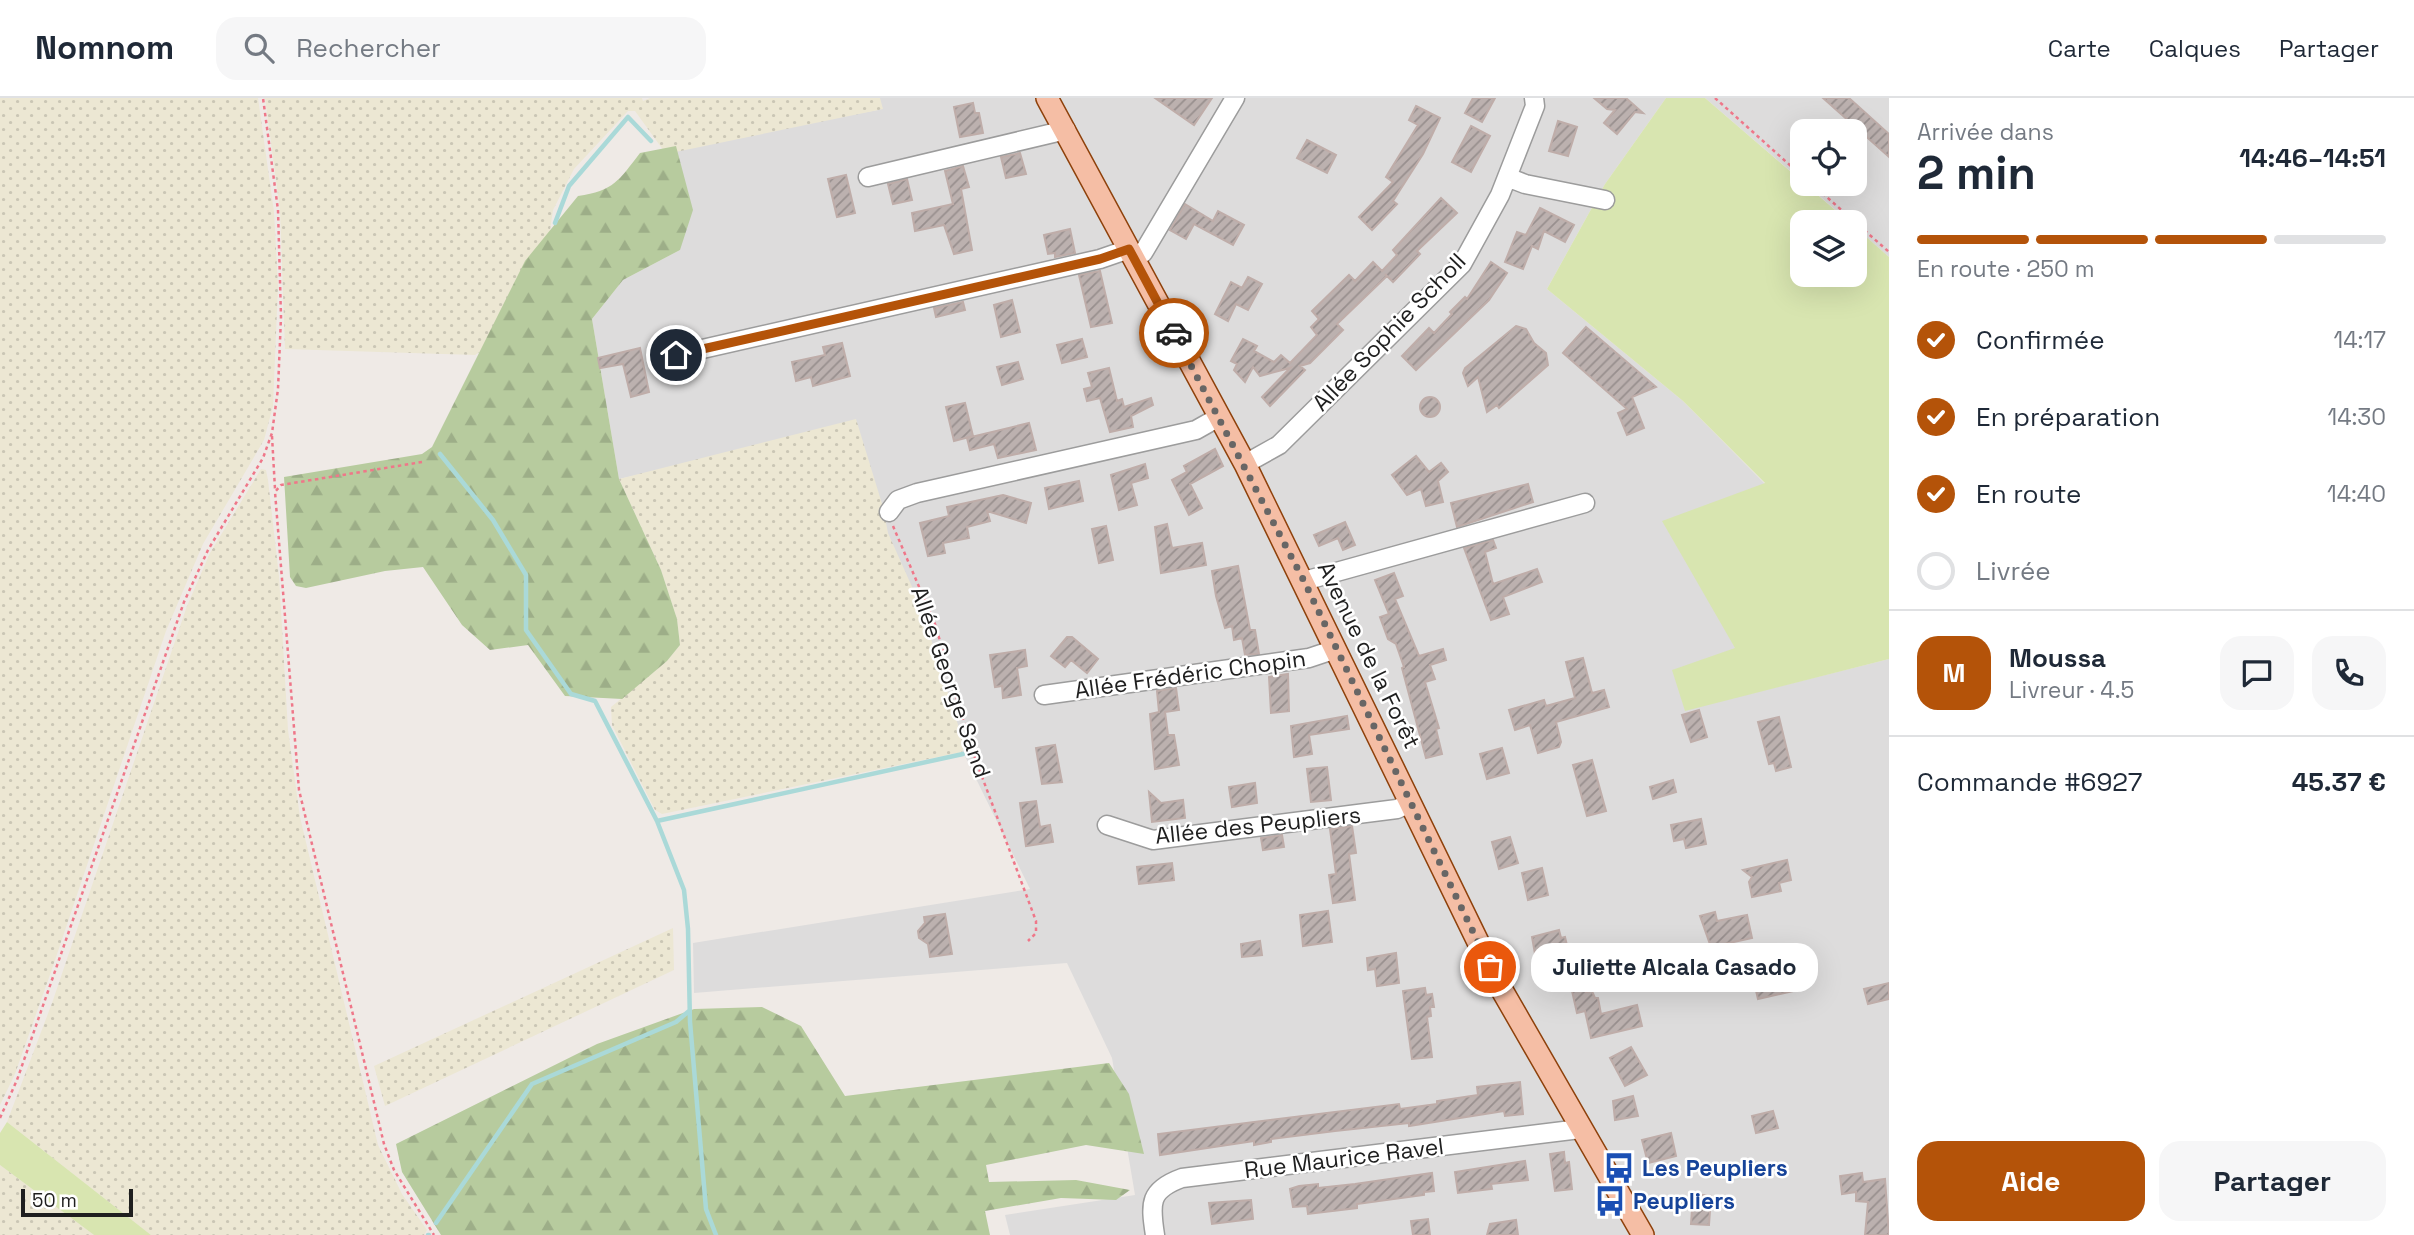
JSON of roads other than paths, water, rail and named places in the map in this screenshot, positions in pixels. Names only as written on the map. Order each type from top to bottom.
[{"type":"main road","name":"Avenue de la Forêt","points":[[1047,98],[1245,464],[1499,985],[1643,1235]]},
{"type":"street","points":[[676,355],[1100,259],[1143,253],[1235,98]]},
{"type":"street","name":"Allée Sophie Scholl","points":[[1245,464],[1279,445],[1462,264],[1507,177],[1535,106],[1534,98]]},
{"type":"street","points":[[868,177],[1066,130]]},
{"type":"street","points":[[1507,177],[1525,184],[1605,200]]},
{"type":"street","points":[[889,512],[898,500],[917,493],[1196,430],[1219,417]]},
{"type":"street","points":[[1304,581],[1585,503]]},
{"type":"street","name":"Allée Frédéric Chopin","points":[[1044,695],[1309,658],[1336,649]]},
{"type":"street","name":"Allée des Peupliers","points":[[1107,825],[1153,840],[1397,809],[1410,803]]},
{"type":"street","name":"Rue Maurice Ravel","points":[[1155,1235],[1151,1203],[1158,1190],[1182,1178],[1580,1129]]},
{"type":"waterway","points":[[555,223],[569,186],[628,117],[651,141]]},
{"type":"waterway","points":[[440,454],[493,520],[526,575],[526,630],[571,694],[595,701],[657,821]]},
{"type":"waterway","points":[[716,1235],[706,1209],[690,1022],[688,929],[684,890],[657,821],[963,754]]},
{"type":"waterway","points":[[436,1223],[532,1084],[676,1022],[689,1011]]},
{"type":"place","name":"Juliette Alcala Casado","points":[[1490,967]]},
{"type":"place","name":"Les Peupliers","points":[[1619,1168]]},
{"type":"place","name":"Peupliers","points":[[1610,1201]]}]
